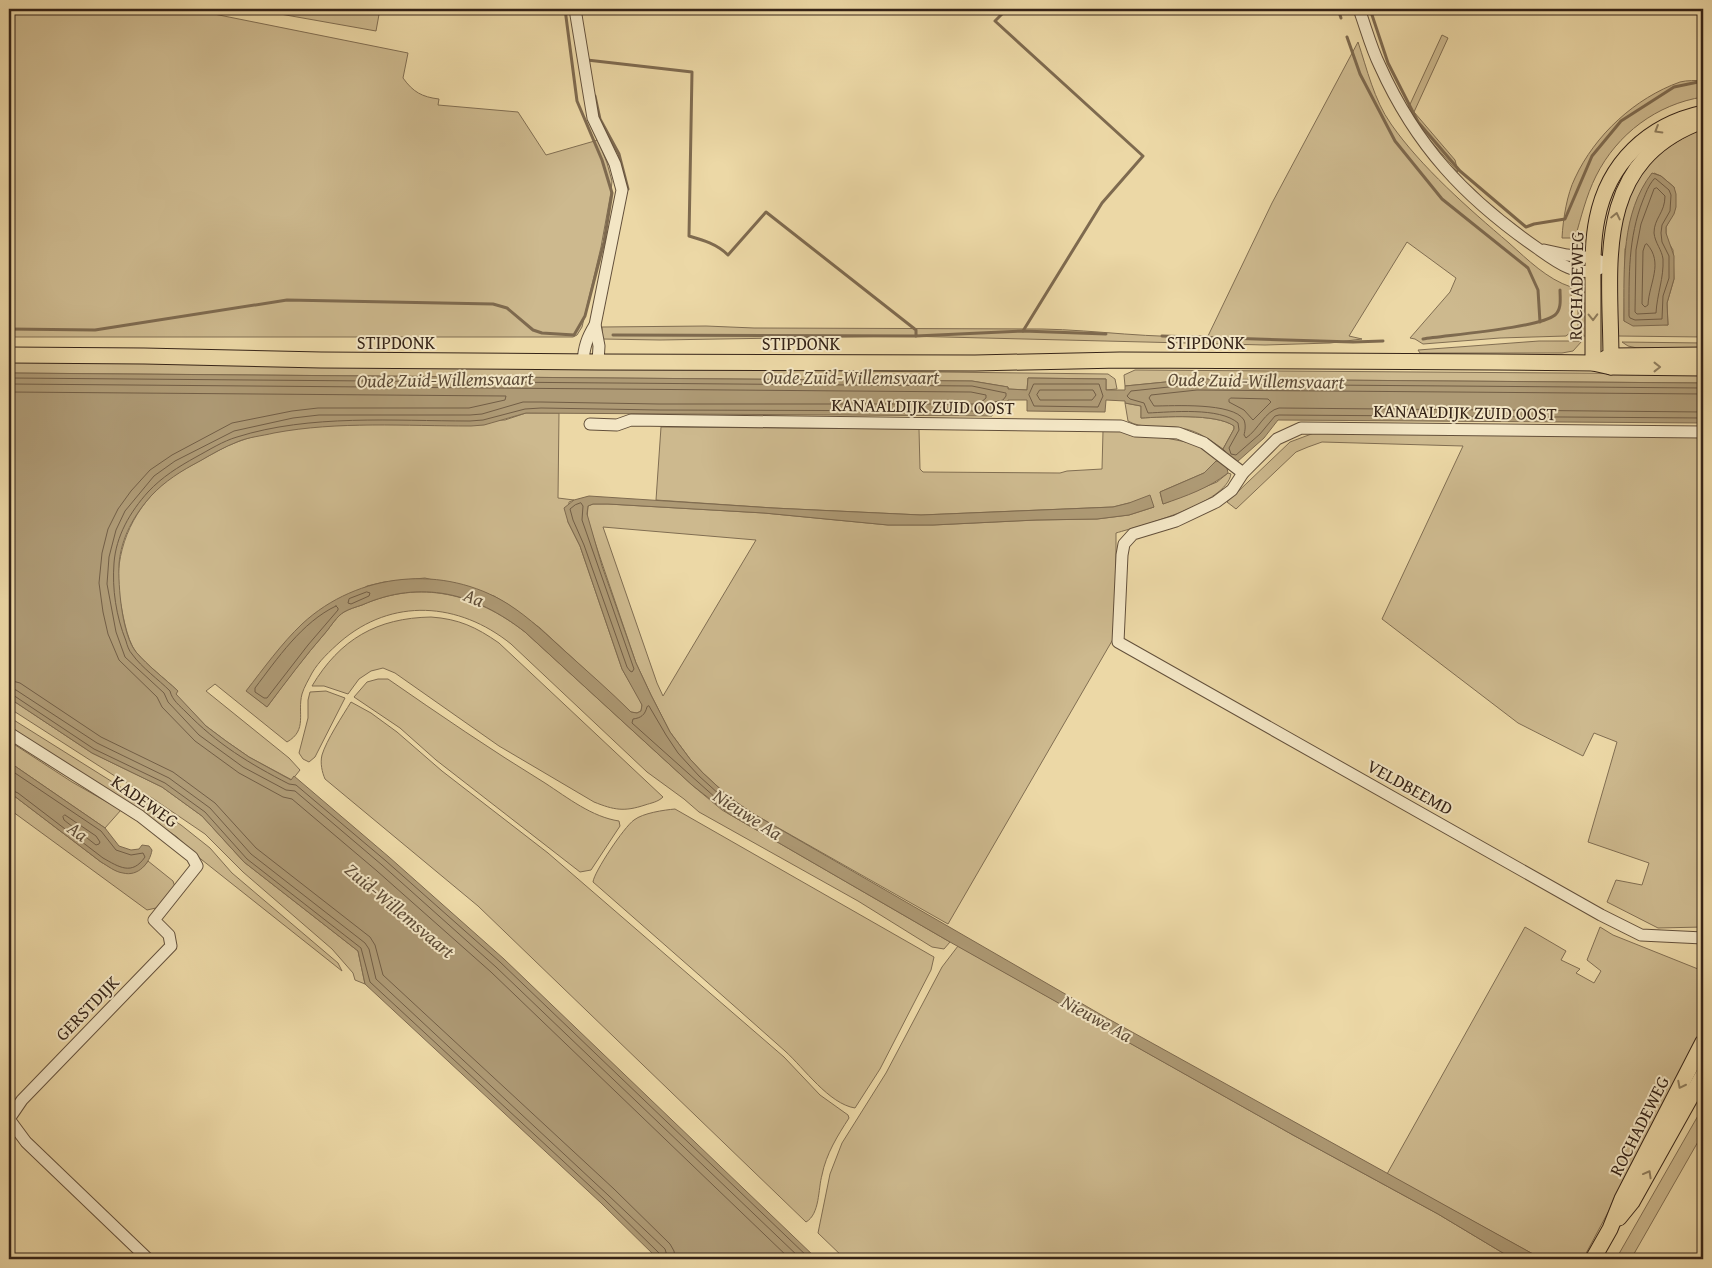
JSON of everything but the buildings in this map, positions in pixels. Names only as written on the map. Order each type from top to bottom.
[{"type":"main road","name":"ROCHADEWEG","points":[[1593,363],[1593,265],[1596,220],[1604,193],[1616,171],[1630,153],[1656,130],[1682,118],[1703,113]]},
{"type":"main road","name":"ROCHADEWEG","points":[[1612,361],[1610,265],[1612,234],[1621,196],[1633,173],[1650,153],[1666,139],[1686,127],[1703,121]]},
{"type":"main road","name":"STIPDONK","points":[[9,355],[591,362],[975,363],[1130,360],[1593,363],[1703,355]]},
{"type":"main road","name":"STIPDONK","points":[[1612,361],[1703,368]]},
{"type":"main road","name":"ROCHADEWEG","points":[[1593,1259],[1610,1229],[1622,1198],[1703,1042]]},
{"type":"main road","name":"ROCHADEWEG","points":[[1610,1229],[1632,1202],[1703,1075]]},
{"type":"street","points":[[575,9],[593,118],[615,164],[622,190],[595,326],[584,346],[591,362]]},
{"type":"street","points":[[1359,9],[1379,65],[1400,107],[1421,141],[1464,190],[1506,226],[1538,248],[1567,255],[1593,265],[1610,265]]},
{"type":"street","name":"KANAALDIJK ZUID OOST","points":[[590,424],[617,425],[631,420],[1120,426],[1135,431],[1178,433],[1204,443],[1243,473]]},
{"type":"street","name":"KANAALDIJK ZUID OOST","points":[[1118,642],[1124,544],[1133,534],[1176,521],[1216,502],[1232,490],[1243,473],[1277,438],[1301,428],[1703,432]]},
{"type":"street","name":"VELDBEEMD","points":[[1118,642],[1641,936],[1700,939]]},
{"type":"street","name":"KADEWEG","points":[[9,733],[140,816],[192,857],[197,866],[154,920]]},
{"type":"street","name":"GERSTDIJK","points":[[148,1259],[26,1142],[9,1120],[22,1100],[170,946],[169,935],[154,920]]},
{"type":"shaded area","points":[[9,9],[189,9],[408,53],[403,78],[414,90],[428,97],[439,99],[438,105],[518,112],[546,155],[598,140],[612,181],[601,247],[582,327],[577,335],[573,337],[9,337]]},
{"type":"shaded area","points":[[252,9],[380,9],[376,31]]},
{"type":"shaded area","points":[[1442,35],[1448,38],[1414,112],[1455,160],[1458,172],[1406,113]]},
{"type":"shaded area","points":[[1358,42],[1385,115],[1416,156],[1462,202],[1531,262],[1562,284],[1571,287],[1572,331],[1566,336],[1500,338],[1423,344],[1410,338],[1450,292],[1456,278],[1407,242],[1349,336],[1362,339],[1330,343],[1265,345],[904,336],[660,340],[602,339],[602,327],[706,326],[754,328],[1042,329],[1187,337],[1208,336],[1272,203]]},
{"type":"shaded area","points":[[1703,80],[1703,97],[1670,106],[1654,114],[1627,134],[1615,147],[1592,184],[1575,238],[1562,238],[1563,223],[1572,184],[1583,162],[1605,133],[1632,108],[1663,89],[1683,81]]},
{"type":"shaded area","points":[[1703,129],[1703,337],[1618,336],[1615,242],[1633,184],[1655,155],[1695,131]],"holes":[[[1654,173],[1661,176],[1674,187],[1669,221],[1666,227],[1667,240],[1673,250],[1674,279],[1667,303],[1668,325],[1624,321],[1625,249]]]},
{"type":"shaded area","points":[[1578,275],[1582,280],[1587,295],[1586,336],[1581,336],[1578,332]]},
{"type":"shaded area","points":[[1539,341],[1582,341],[1573,351],[1562,353],[1420,353],[1418,350]]},
{"type":"shaded area","points":[[1622,342],[1703,343],[1703,348],[1637,348]]},
{"type":"shaded area","points":[[9,361],[1108,374],[1115,379],[1117,389],[1106,390],[1106,379],[1028,378],[1027,390],[1008,389],[1008,387],[972,381],[9,373]]},
{"type":"shaded area","points":[[1135,370],[1703,374],[1703,383],[1196,379],[1125,386],[1124,375]]},
{"type":"shaded area","points":[[1125,403],[1141,406],[1141,418],[1202,417],[1226,422],[1234,426],[1234,429],[1223,449],[1206,437],[1188,430],[1168,426],[1144,426],[1128,421]]},
{"type":"shaded area","points":[[526,413],[559,413],[558,498],[574,500],[569,502],[568,522],[580,546],[622,669],[642,705],[641,711],[637,713],[631,712],[540,628],[509,605],[494,596],[425,578],[384,582],[367,586],[286,642],[247,691],[267,707],[341,614],[350,609],[384,597],[405,593],[427,592],[447,594],[467,600],[487,608],[525,632],[692,785],[722,810],[950,942],[944,949],[932,947],[858,901],[699,812],[647,772],[511,644],[491,630],[470,620],[448,613],[426,610],[403,612],[381,617],[360,627],[336,645],[315,669],[302,694],[300,727],[298,732],[287,742],[215,684],[206,691],[289,758],[300,770],[292,780],[249,757],[206,726],[175,694],[178,691],[136,652],[125,624],[119,594],[119,564],[122,549],[133,521],[142,508],[151,496],[172,477],[233,444],[278,431],[319,426],[505,420]]},
{"type":"shaded area","points":[[661,427],[919,429],[920,469],[923,472],[1060,473],[1102,469],[1103,431],[1121,431],[1196,444],[1219,461],[1216,461],[1204,473],[1160,492],[1163,504],[1217,482],[1228,473],[1231,474],[1226,485],[1215,495],[1200,504],[1163,519],[1116,533],[1116,634],[948,924],[752,813],[729,797],[690,759],[670,732],[636,663],[587,519],[588,506],[608,504],[764,513],[888,525],[1097,519],[1129,515],[1154,507],[1129,503],[1113,507],[921,515],[656,500]],"holes":[[[603,527],[756,540],[663,696]]]},
{"type":"shaded area","points":[[1314,433],[1703,434],[1703,927],[1658,928],[1607,902],[1616,880],[1642,885],[1649,863],[1588,842],[1617,742],[1594,733],[1583,756],[1518,723],[1382,619],[1463,446],[1322,442],[1296,452],[1236,509],[1227,502],[1290,442]]},
{"type":"shaded area","points":[[431,617],[467,625],[483,632],[499,643],[663,797],[652,803],[625,809],[607,807],[594,802],[499,746],[395,673],[383,668],[371,671],[359,679],[348,694],[324,686],[312,686],[335,656],[362,634],[394,622],[412,618]]},
{"type":"shaded area","points":[[388,679],[485,745],[580,806],[609,819],[619,821],[620,826],[591,870],[580,872],[436,760],[400,728],[354,697],[367,682]]},
{"type":"shaded area","points":[[326,691],[345,698],[315,757],[309,762],[303,759],[299,753],[308,718],[308,700],[310,692]]},
{"type":"shaded area","points":[[9,698],[92,753],[162,787],[202,816],[244,862],[358,951],[365,984],[355,980],[353,973],[332,949],[243,872],[205,834],[152,798],[9,708]]},
{"type":"shaded area","points":[[351,702],[371,713],[397,732],[442,771],[548,853],[784,1057],[820,1095],[848,1115],[849,1118],[826,1160],[818,1201],[811,1218],[806,1222],[478,906],[325,779],[321,761],[324,749]]},
{"type":"shaded area","points":[[9,717],[181,825],[210,848],[232,873],[338,963],[342,971],[197,856],[177,837],[150,818],[9,730]]},
{"type":"shaded area","points":[[9,741],[72,782],[121,810],[105,828],[9,762]]},
{"type":"shaded area","points":[[9,792],[101,862],[115,870],[143,867],[148,861],[173,881],[175,887],[156,908],[147,910],[9,809]]},
{"type":"shaded area","points":[[675,809],[934,957],[931,970],[880,1069],[855,1108],[845,1105],[826,1093],[785,1051],[593,882],[598,869],[629,824],[648,814]]},
{"type":"shaded area","points":[[1525,927],[1566,951],[1561,960],[1580,969],[1576,973],[1594,983],[1601,971],[1587,960],[1600,927],[1613,935],[1703,971],[1703,1035],[1583,1259],[1542,1259],[1387,1174]]},
{"type":"shaded area","points":[[958,946],[1293,1135],[1438,1214],[1513,1259],[845,1259],[818,1233],[830,1174],[842,1143],[886,1073],[942,967]]},
{"type":"shaded area","points":[[1703,1107],[1703,1133],[1631,1259],[1616,1259]]},
{"type":"water","points":[[1652,173],[1661,176],[1674,187],[1676,194],[1674,214],[1666,227],[1666,233],[1674,256],[1674,279],[1667,303],[1668,325],[1633,326],[1624,321],[1626,242],[1635,205]]},
{"type":"water","points":[[9,373],[972,381],[1008,387],[1008,389],[1027,390],[1028,378],[1106,379],[1106,390],[1125,390],[1125,386],[1196,379],[1703,383],[1703,423],[1278,420],[1264,438],[1237,462],[1234,459],[1227,468],[1228,473],[1189,495],[1163,504],[1160,492],[1204,473],[1216,461],[1219,461],[1226,452],[1223,449],[1234,426],[1226,422],[1202,417],[1141,418],[1141,406],[1125,403],[1125,401],[1106,400],[1105,412],[1027,411],[1027,400],[1008,400],[1008,404],[992,408],[992,416],[526,413],[484,425],[347,426],[298,429],[274,433],[246,439],[227,446],[168,481],[151,496],[139,511],[129,527],[120,554],[119,573],[122,610],[127,634],[136,652],[178,691],[176,694],[206,726],[249,757],[291,780],[294,776],[504,959],[817,1259],[658,1259],[601,1203],[365,984],[358,951],[244,862],[202,816],[162,787],[92,753],[9,698]]},
{"type":"water","points":[[1150,495],[1154,507],[1129,515],[1097,519],[933,525],[888,525],[764,513],[608,504],[588,506],[587,514],[602,566],[636,663],[651,695],[670,732],[690,759],[729,797],[752,813],[1105,1017],[1542,1259],[1513,1259],[1438,1214],[1293,1135],[950,942],[729,814],[692,785],[525,632],[487,608],[467,599],[447,594],[405,593],[384,597],[348,610],[339,616],[267,707],[246,691],[294,632],[324,607],[349,593],[375,584],[429,579],[457,583],[483,591],[508,604],[539,627],[631,712],[637,713],[641,711],[642,705],[622,669],[580,546],[568,522],[564,508],[574,500],[589,496],[921,515],[1113,507]]},
{"type":"water","name":"Aa","points":[[9,762],[105,828],[119,846],[131,850],[139,849],[142,845],[149,846],[152,850],[149,860],[138,871],[128,874],[112,869],[101,862],[9,792]]},
{"type":"waterway","points":[[9,329],[95,330],[287,300],[493,304],[507,308],[533,330],[542,333],[574,335],[585,316],[604,242],[612,193],[602,160],[577,101],[565,9]]},
{"type":"waterway","points":[[1007,9],[995,21],[1143,156],[1102,203],[1023,331]]},
{"type":"waterway","points":[[1338,9],[1341,18]]},
{"type":"waterway","points":[[1370,9],[1388,63],[1418,122],[1460,171],[1526,227],[1565,219],[1592,156],[1621,121],[1674,87],[1703,81]]},
{"type":"waterway","points":[[1347,37],[1360,74],[1395,141],[1442,199],[1528,268],[1538,290],[1540,322]]},
{"type":"waterway","points":[[587,60],[692,72],[689,236],[715,245],[728,255],[766,212],[916,330],[916,336],[1023,331],[1106,334]]},
{"type":"waterway","points":[[595,96],[600,119],[619,154],[628,189]]},
{"type":"waterway","points":[[1423,339],[1513,327],[1546,320],[1555,315],[1559,310],[1560,290]]},
{"type":"waterway","points":[[613,335],[916,336]]},
{"type":"waterway","points":[[1162,336],[1353,342],[1383,341]]},
{"type":"water label","name":"Oude Zuid-Willemsvaart","points":[[851,377]]},
{"type":"water label","name":"Oude Zuid-Willemsvaart","points":[[445,379]]},
{"type":"water label","name":"Oude Zuid-Willemsvaart","points":[[1256,380]]},
{"type":"water label","name":"Nieuwe Aa","points":[[748,814]]},
{"type":"water label","name":"Zuid-Willemsvaart","points":[[400,910]]},
{"type":"water label","name":"Nieuwe Aa","points":[[1097,1018]]}]
